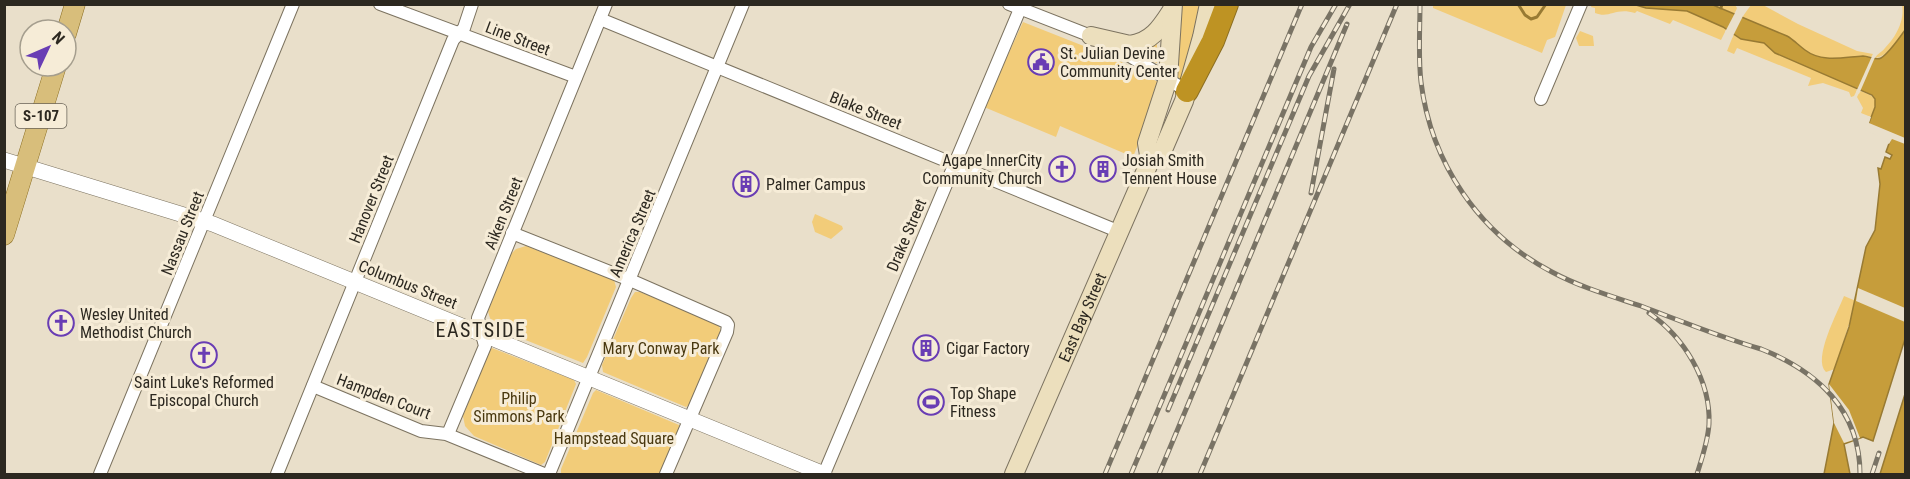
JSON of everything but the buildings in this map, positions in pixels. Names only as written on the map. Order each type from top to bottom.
[{"type":"highway","points":[[1178,85],[1213,41],[1227,4]]},
{"type":"main road","points":[[1178,85],[1209,4]]},
{"type":"main road","points":[[1173,6],[1178,85]]},
{"type":"main road","points":[[1090,36],[1131,45],[1137,44],[1153,36],[1173,6]]},
{"type":"main road","name":"S-107","points":[[4,235],[52,78]]},
{"type":"main road","name":"East Bay Street","points":[[1014,474],[1150,161],[1162,152],[1178,85]]},
{"type":"street","name":"Nassau Street","points":[[100,474],[292,4]]},
{"type":"street","name":"Line Street","points":[[380,4],[576,77]]},
{"type":"street","name":"Hanover Street","points":[[277,474],[453,40],[464,28],[472,4]]},
{"type":"street","name":"Aiken Street","points":[[448,435],[483,350],[478,318],[606,4]]},
{"type":"street","name":"America Street","points":[[549,474],[743,4]]},
{"type":"street","points":[[1541,99],[1581,4]]},
{"type":"street","points":[[1015,7],[1090,36],[1128,55],[1178,85]]},
{"type":"street","name":"Drake Street","points":[[824,474],[954,164],[1015,7]]},
{"type":"street","name":"Blake Street","points":[[600,19],[1120,232]]},
{"type":"street","name":"Columbus Street","points":[[4,160],[205,221],[824,474]]},
{"type":"street","points":[[512,233],[724,320],[728,325],[666,474]]},
{"type":"street","name":"Hampden Court","points":[[313,386],[421,431],[440,432],[544,474]]},
{"type":"green space","points":[[1566,4],[1555,37],[1547,40],[1542,53],[1433,8],[1433,5]]},
{"type":"green space","points":[[1592,4],[1735,5],[1737,8],[1735,13],[1743,16],[1751,5],[1763,5],[1857,51],[1873,54],[1872,57],[1866,56],[1854,86],[1857,90],[1851,97],[1849,92],[1823,83],[1808,86],[1811,78],[1737,48],[1734,54],[1727,51],[1733,36],[1726,30],[1721,40],[1673,20],[1670,24],[1637,11],[1635,13],[1622,11],[1605,15],[1595,13],[1595,8],[1591,7]]},
{"type":"green space","points":[[1181,5],[1201,5],[1182,81],[1176,80]]},
{"type":"green space","points":[[1902,5],[1905,5],[1904,33],[1888,51],[1875,58],[1896,34],[1901,22]]},
{"type":"green space","points":[[1023,22],[1114,58],[1158,82],[1158,95],[1133,157],[1060,126],[1056,137],[984,107]]},
{"type":"green space","points":[[1580,31],[1593,36],[1594,46],[1579,46],[1576,38]]},
{"type":"green space","points":[[1157,42],[1157,63],[1126,51]]},
{"type":"green space","points":[[1860,91],[1875,100],[1871,117],[1861,113],[1863,108],[1857,97]]},
{"type":"green space","points":[[815,214],[842,226],[843,229],[831,239],[815,232],[812,222]]},
{"type":"green space","points":[[526,246],[614,280],[616,287],[583,363],[503,331],[491,320],[488,311],[511,254],[516,249]]},
{"type":"green space","name":"Mary Conway Park","points":[[635,292],[718,324],[721,331],[691,403],[686,407],[603,372],[602,365]]},
{"type":"green space","points":[[1844,296],[1856,301],[1835,369],[1826,372],[1822,357],[1824,346]]},
{"type":"green space","name":"Philip Simmons Park","points":[[492,348],[574,380],[576,384],[545,462],[541,465],[474,436],[465,426],[463,416]]},
{"type":"green space","name":"Hampstead Square","points":[[596,390],[679,425],[660,474],[561,473]]},
{"type":"shaded area","points":[[1636,5],[1713,5],[1787,36],[1812,54],[1826,58],[1863,56],[1879,59],[1891,49],[1905,30],[1905,339],[1873,441],[1863,437],[1844,444],[1850,474],[1824,474],[1834,423],[1829,384],[1849,327],[1866,247],[1875,230],[1880,184],[1878,168],[1881,169],[1885,157],[1890,159],[1892,155],[1886,152],[1891,138],[1867,128],[1875,107],[1875,99],[1872,95],[1775,53],[1764,43],[1741,39],[1723,27],[1687,11],[1646,8]]},
{"type":"shaded area","points":[[1905,394],[1905,474],[1880,474]]},
{"type":"pier","points":[[1736,11],[1744,14],[1732,38],[1725,32]]},
{"type":"pier","points":[[1873,54],[1876,55],[1859,94],[1856,92]]},
{"type":"pier","points":[[1868,116],[1871,117],[1869,123],[1905,138],[1905,144],[1892,139],[1889,144],[1888,140],[1865,130]]},
{"type":"pier","points":[[1858,288],[1905,308],[1905,322],[1856,301]]},
{"type":"pier","points":[[1829,384],[1849,410],[1860,438],[1844,443],[1834,423]]},
{"type":"waterway","points":[[1518,4],[1525,15],[1531,19],[1537,17],[1546,4]]},
{"type":"waterway","points":[[1721,8],[1722,4]]},
{"type":"railway","points":[[1105,474],[1302,4]]},
{"type":"railway","points":[[1131,474],[1311,47],[1336,4]]},
{"type":"railway","points":[[1168,410],[1309,76],[1350,4]]},
{"type":"railway","points":[[1200,474],[1397,4]]},
{"type":"railway","points":[[1420,4],[1421,82],[1435,141],[1463,193],[1481,217],[1502,238],[1552,272],[1596,291],[1761,349],[1800,369],[1817,381],[1832,396],[1843,412],[1858,451],[1860,474]]},
{"type":"railway","points":[[1159,474],[1347,24]]},
{"type":"railway","points":[[1311,193],[1334,69]]},
{"type":"railway","points":[[1649,313],[1662,323],[1684,347],[1693,361],[1705,392],[1709,424],[1697,474]]},
{"type":"railway","points":[[1872,474],[1879,453]]},
{"type":"place","name":"St. Julian Devine Community Center","points":[[1041,62]]},
{"type":"place","name":"Agape InnerCity Community Church","points":[[1062,169]]},
{"type":"place","name":"Josiah Smith Tennent House","points":[[1103,169]]},
{"type":"place","name":"Palmer Campus","points":[[746,184]]},
{"type":"place","name":"Wesley United Methodist Church","points":[[61,323]]},
{"type":"place","name":"Cigar Factory","points":[[926,348]]},
{"type":"place","name":"Saint Luke's Reformed Episcopal Church","points":[[204,355]]},
{"type":"place","name":"Top Shape Fitness","points":[[931,402]]},
{"type":"district","name":"EASTSIDE","points":[[481,330]]}]
